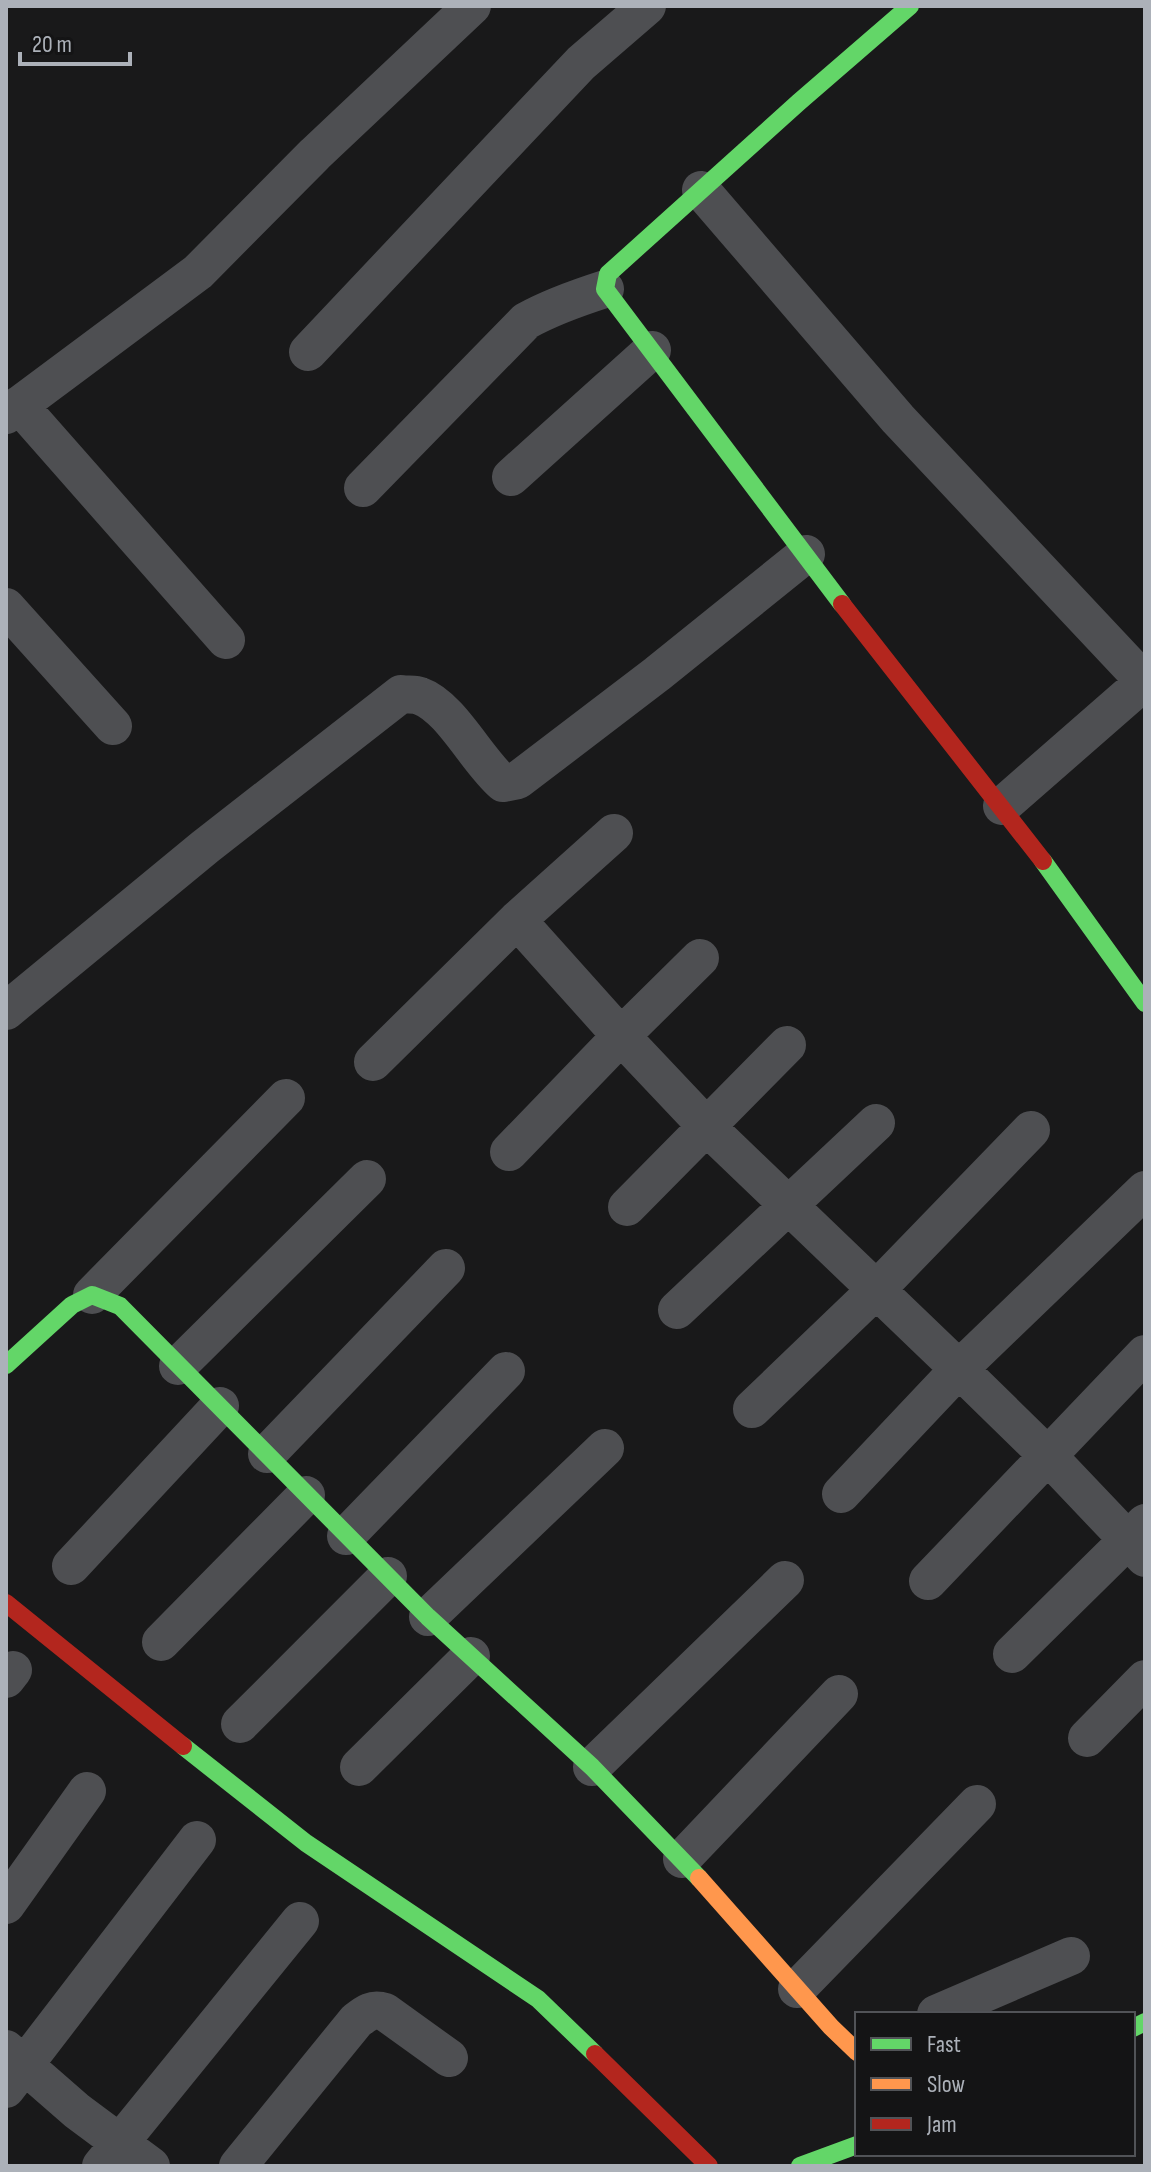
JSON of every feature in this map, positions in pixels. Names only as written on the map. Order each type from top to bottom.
[{"type":"street","points":[[226,640],[13,410],[198,272],[315,154],[472,6]]},
{"type":"street","points":[[308,352],[581,63],[647,6]]},
{"type":"street","points":[[910,6],[608,274],[605,289],[874,646],[1002,806],[1112,952],[1145,1003]]},
{"type":"street","points":[[701,190],[898,419],[1145,682],[1002,806]]},
{"type":"street","points":[[363,488],[526,321],[553,307],[605,289]]},
{"type":"street","points":[[511,477],[652,350]]},
{"type":"street","points":[[6,1011],[205,847],[401,694],[419,695],[436,705],[503,783],[518,780],[657,674],[806,554]]},
{"type":"street","points":[[6,607],[113,726]]},
{"type":"street","points":[[373,1062],[517,920],[614,833]]},
{"type":"street","points":[[517,920],[707,1127],[1139,1540],[1012,1654]]},
{"type":"street","points":[[509,1152],[700,958]]},
{"type":"street","points":[[627,1207],[787,1045]]},
{"type":"street","points":[[6,1365],[72,1305],[92,1295],[286,1098]]},
{"type":"street","points":[[677,1310],[876,1123]]},
{"type":"street","points":[[752,1409],[876,1290],[1031,1130]]},
{"type":"street","points":[[178,1366],[367,1179]]},
{"type":"street","points":[[841,1494],[959,1369],[1145,1190]]},
{"type":"street","points":[[267,1454],[446,1268]]},
{"type":"street","points":[[92,1295],[120,1306],[428,1617],[592,1767],[682,1859],[797,1989],[855,2049]]},
{"type":"street","points":[[928,1581],[1145,1354]]},
{"type":"street","points":[[346,1536],[506,1371]]},
{"type":"street","points":[[71,1566],[220,1406]]},
{"type":"street","points":[[428,1617],[605,1448]]},
{"type":"street","points":[[161,1642],[306,1495]]},
{"type":"street","points":[[240,1724],[388,1576]]},
{"type":"street","points":[[592,1767],[785,1580]]},
{"type":"street","points":[[6,1603],[306,1843],[538,1999],[709,2166]]},
{"type":"street","points":[[359,1767],[471,1656]]},
{"type":"street","points":[[1087,1738],[1145,1679]]},
{"type":"street","points":[[682,1859],[839,1694]]},
{"type":"street","points":[[6,1905],[87,1791]]},
{"type":"street","points":[[797,1989],[977,1804]]},
{"type":"street","points":[[151,2166],[110,2154],[77,2111],[12,2068],[197,1840]]},
{"type":"street","points":[[110,2154],[300,1921]]},
{"type":"street","points":[[941,2012],[1071,1956]]},
{"type":"street","points":[[238,2166],[366,2012],[385,2012],[449,2058]]},
{"type":"street","points":[[800,2166],[855,2146]]},
{"type":"traffic: fast","points":[[842,604],[605,289],[608,274],[910,6]]},
{"type":"traffic: fast","points":[[1043,861],[1145,1003]]},
{"type":"traffic: fast","points":[[6,1365],[72,1305],[92,1295],[120,1306],[428,1617],[592,1767],[699,1878]]},
{"type":"traffic: fast","points":[[183,1746],[306,1843],[538,1999],[595,2054]]},
{"type":"traffic: fast","points":[[1135,2027],[1145,2022]]},
{"type":"traffic: fast","points":[[800,2166],[855,2146]]},
{"type":"traffic: slow","points":[[699,1878],[855,2050]]},
{"type":"traffic: jam","points":[[842,604],[1043,861]]},
{"type":"traffic: jam","points":[[6,1603],[183,1746]]},
{"type":"traffic: jam","points":[[595,2054],[709,2166]]}]
